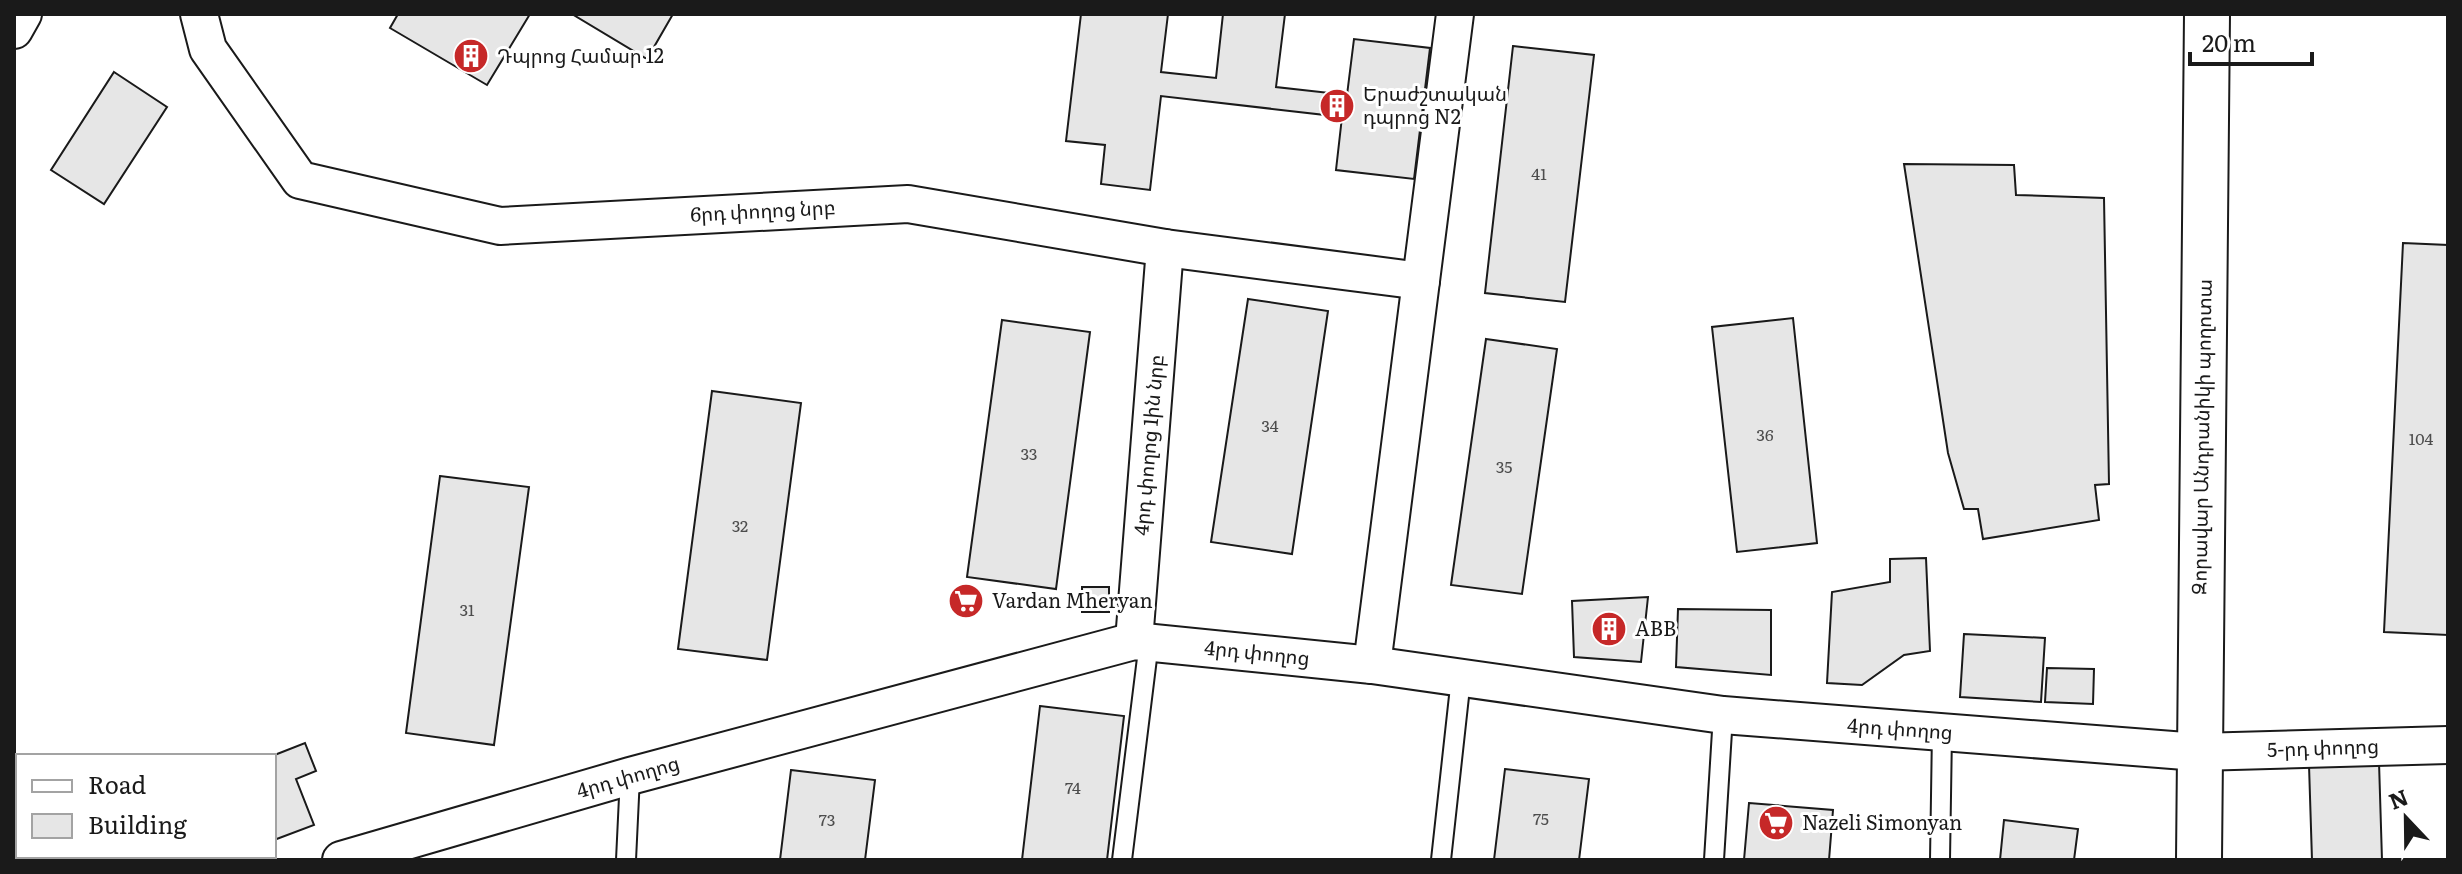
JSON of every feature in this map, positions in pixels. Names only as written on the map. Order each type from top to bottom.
[{"type":"main road","name":"Զորավար Անդրանիկի պողոտա","points":[[2199,860],[2207,14]]},
{"type":"street","points":[[14,30],[23,14]]},
{"type":"street","name":"6րդ փողոց նրբ","points":[[199,14],[208,49],[300,180],[500,226],[908,204],[1165,248],[1421,281]]},
{"type":"street","points":[[1372,665],[1455,14]]},
{"type":"street","name":"4րդ փողոց 1ին նրբ","points":[[1141,641],[1165,248]]},
{"type":"street","name":"4րդ փողոց","points":[[341,860],[630,776],[1141,641],[1372,665],[1723,715],[2198,752]]},
{"type":"street","name":"5-րդ փողոց","points":[[2198,752],[2448,745]]},
{"type":"lane","points":[[1122,860],[1141,641]]},
{"type":"lane","points":[[1441,860],[1461,678]]},
{"type":"lane","points":[[1714,860],[1723,715]]},
{"type":"lane","points":[[1940,860],[1942,732]]},
{"type":"lane","points":[[626,860],[630,776]]},
{"type":"building","name":"Դպրոց Համար 12","points":[[398,14],[530,14],[487,85],[390,28]]},
{"type":"building","name":"Դպրոց Համար 12","points":[[572,14],[673,14],[647,59]]},
{"type":"building","name":"Երաժշտական դպրոց N2","points":[[1081,14],[1168,14],[1161,72],[1216,78],[1223,14],[1285,14],[1276,87],[1347,95],[1354,39],[1430,48],[1414,179],[1336,170],[1342,117],[1161,96],[1150,190],[1101,184],[1105,145],[1066,141]]},
{"type":"building","points":[[1513,46],[1594,55],[1565,302],[1485,293]]},
{"type":"building","points":[[114,72],[167,107],[104,204],[51,170]]},
{"type":"building","points":[[1904,164],[2014,165],[2016,195],[2104,198],[2109,484],[2095,485],[2099,520],[1983,539],[1978,509],[1964,509],[1948,453]]},
{"type":"building","points":[[2403,243],[2448,245],[2448,635],[2384,632]]},
{"type":"building","points":[[1248,299],[1328,311],[1292,554],[1211,542]]},
{"type":"building","points":[[1793,318],[1817,543],[1737,552],[1712,327]]},
{"type":"building","points":[[1002,320],[1090,332],[1056,589],[967,577]]},
{"type":"building","points":[[1486,339],[1557,349],[1522,594],[1451,585]]},
{"type":"building","points":[[712,391],[801,403],[767,660],[678,649]]},
{"type":"building","points":[[440,476],[529,487],[494,745],[406,733]]},
{"type":"building","points":[[1926,558],[1930,651],[1904,655],[1862,685],[1827,683],[1832,592],[1890,582],[1890,559]]},
{"type":"building","points":[[1082,587],[1109,587],[1109,612],[1082,612]]},
{"type":"building","name":"ABB","points":[[1648,597],[1641,662],[1574,657],[1572,601]]},
{"type":"building","points":[[1678,609],[1771,610],[1771,675],[1676,667]]},
{"type":"building","points":[[1964,634],[2045,638],[2041,702],[1960,697]]},
{"type":"building","points":[[2047,668],[2094,669],[2093,704],[2045,702]]},
{"type":"building","points":[[1040,706],[1124,716],[1107,860],[1022,860]]},
{"type":"building","points":[[305,743],[316,771],[296,779],[314,825],[276,839],[276,754]]},
{"type":"building","points":[[2379,762],[2382,860],[2312,860],[2309,765]]},
{"type":"building","points":[[1505,769],[1589,779],[1579,860],[1494,860]]},
{"type":"building","points":[[791,770],[875,780],[865,860],[780,860]]},
{"type":"building","points":[[1749,803],[1833,810],[1829,860],[1744,860]]},
{"type":"building","points":[[2004,820],[2078,829],[2074,860],[2000,860]]},
{"type":"building","points":[[42,858],[107,860],[43,860]]},
{"type":"place","name":"Դպրոց Համար 12","points":[[471,56]]},
{"type":"place","name":"Երաժշտական դպրոց N2","points":[[1337,106]]},
{"type":"place","name":"Vardan Mheryan","points":[[966,601]]},
{"type":"place","name":"ABB","points":[[1609,629]]},
{"type":"place","name":"Nazeli Simonyan","points":[[1776,823]]}]
